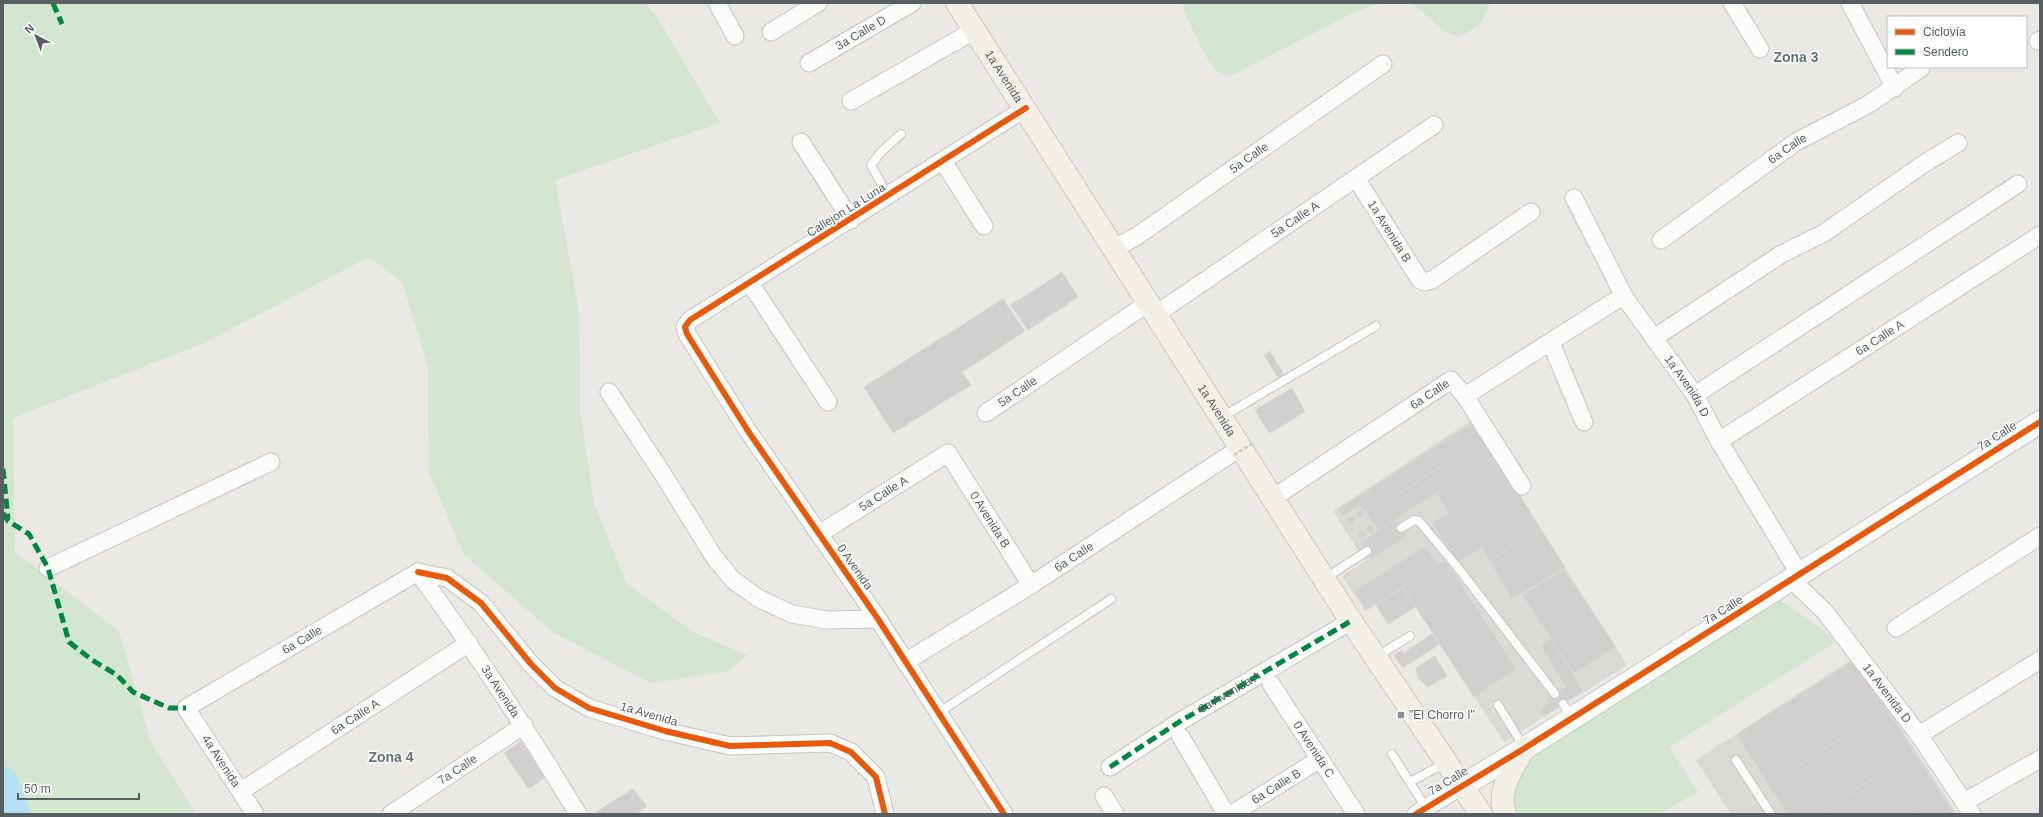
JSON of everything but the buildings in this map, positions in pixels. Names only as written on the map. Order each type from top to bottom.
[{"type":"main road","name":"1a Avenida","points":[[957,3],[1026,108],[1114,250],[1351,621],[1481,814]]},
{"type":"main road","points":[[1505,814],[1503,806],[1507,780],[1513,765],[1525,748]]},
{"type":"street","points":[[717,3],[735,36]]},
{"type":"street","points":[[771,32],[818,3]]},
{"type":"street","name":"3a Calle D","points":[[809,63],[912,3]]},
{"type":"street","points":[[1732,3],[1760,49]]},
{"type":"street","points":[[1850,3],[1895,88]]},
{"type":"street","points":[[851,102],[975,30]]},
{"type":"street","name":"5a Calle","points":[[1114,250],[1137,236],[1383,64]]},
{"type":"street","name":"6a Calle","points":[[1661,240],[1796,142],[1869,104],[1895,88],[1921,68]]},
{"type":"street","name":"Callejon La Luna","points":[[687,334],[685,326],[690,320],[851,220],[1026,108]]},
{"type":"street","name":"5a Calle A","points":[[1152,308],[1356,178],[1434,125]]},
{"type":"street","points":[[801,142],[851,220]]},
{"type":"street","points":[[1654,338],[1780,255],[1824,233],[1922,165],[1958,143]]},
{"type":"street","points":[[943,161],[984,226]]},
{"type":"street","name":"1a Avenida B","points":[[1356,178],[1420,280],[1425,282],[1432,280],[1531,212]]},
{"type":"street","points":[[1694,395],[2018,184]]},
{"type":"street","name":"1a Avenida D","points":[[1574,198],[1625,298],[1694,395],[1796,577],[1825,612],[1919,735],[1968,808]]},
{"type":"street","name":"6a Calle A","points":[[1720,441],[2040,235]]},
{"type":"street","points":[[750,283],[828,402]]},
{"type":"street","name":"6a Calle","points":[[1273,498],[1449,380],[1455,382],[1465,396],[1551,343],[1618,299],[1625,298]]},
{"type":"street","name":"5a Calle","points":[[986,413],[1152,308]]},
{"type":"street","name":"0 Avenida","points":[[687,334],[748,431],[878,619],[1004,814]]},
{"type":"street","points":[[1551,343],[1584,422]]},
{"type":"street","points":[[609,392],[666,479],[714,557],[734,580],[758,598],[792,614],[827,620],[878,619]]},
{"type":"street","points":[[1465,396],[1522,486]]},
{"type":"street","name":"7a Calle","points":[[1421,811],[1525,748],[1568,711],[1796,577],[2040,422]]},
{"type":"street","name":"6a Calle","points":[[905,662],[1031,585],[1242,449]]},
{"type":"street","name":"5a Calle A","points":[[819,534],[948,453]]},
{"type":"street","name":"0 Avenida B","points":[[948,453],[1031,585]]},
{"type":"street","points":[[48,568],[271,462]]},
{"type":"street","points":[[1896,628],[2040,536]]},
{"type":"street","name":"6a Calle","points":[[186,708],[418,572]]},
{"type":"street","name":"3a Avenida","points":[[418,572],[469,643],[524,725],[578,814]]},
{"type":"street","name":"1a Avenida","points":[[418,572],[447,578],[481,603],[531,664],[555,688],[589,708],[665,731],[730,746],[830,743],[851,752],[876,778],[885,814]]},
{"type":"street","name":"6a Avenida A","points":[[1110,767],[1179,722],[1351,621]]},
{"type":"street","name":"6a Calle A","points":[[241,791],[469,643]]},
{"type":"street","points":[[1919,735],[2040,660]]},
{"type":"street","name":"0 Avenida C","points":[[1271,684],[1356,814]]},
{"type":"street","name":"4a Avenida","points":[[186,708],[255,814]]},
{"type":"street","name":"7a Calle","points":[[391,814],[524,725]]},
{"type":"street","points":[[1181,736],[1226,814]]},
{"type":"street","name":"6a Calle B","points":[[1232,814],[1320,759]]},
{"type":"street","points":[[1968,808],[2040,759]]},
{"type":"street","points":[[1104,796],[1115,814]]},
{"type":"lane","points":[[888,196],[871,165],[881,152],[901,134]]},
{"type":"lane","points":[[1221,418],[1376,326]]},
{"type":"lane","points":[[1401,528],[1414,520],[1419,521],[1555,694]]},
{"type":"lane","points":[[1324,579],[1367,551]]},
{"type":"lane","points":[[938,713],[1111,598]]},
{"type":"lane","points":[[1375,657],[1410,636]]},
{"type":"lane","points":[[1498,706],[1525,748]]},
{"type":"lane","points":[[1392,754],[1410,782],[1421,811]]},
{"type":"lane","points":[[1736,760],[1771,814]]},
{"type":"lane","points":[[1410,782],[1446,762]]},
{"type":"shaded area","points":[[1472,420],[1627,665],[1504,742],[1403,587],[1365,611],[1342,576],[1365,561],[1333,511]]},
{"type":"shaded area","points":[[1855,657],[1957,814],[1731,814],[1696,760]]},
{"type":"green space","points":[[3,3],[645,3],[657,17],[720,123],[555,180],[579,312],[580,411],[594,503],[627,584],[695,633],[747,655],[729,671],[651,683],[554,633],[464,555],[429,473],[428,366],[402,282],[369,257],[204,343],[13,418],[15,552],[119,631],[151,742],[196,814],[3,814]]},
{"type":"green space","points":[[1182,3],[1381,3],[1353,13],[1229,77],[1217,71],[1208,59],[1192,29]]},
{"type":"green space","points":[[1409,3],[1489,4],[1488,10],[1478,25],[1469,32],[1458,37],[1444,31],[1414,5]]},
{"type":"green space","points":[[1780,600],[1819,627],[1836,642],[1669,747],[1698,792],[1659,814],[1511,814],[1516,778],[1532,752]]},
{"type":"waterway","points":[[3,781],[16,814]]},
{"type":"marked path","points":[[53,3],[62,24]]},
{"type":"marked path","points":[[3,469],[8,519]]},
{"type":"marked path","points":[[3,513],[8,521],[29,534],[48,568],[69,642],[92,660],[117,675],[133,692],[169,708],[186,708]]},
{"type":"marked path","points":[[1110,767],[1179,722],[1351,621]]},
{"type":"cycle path","points":[[1004,814],[878,619],[748,431],[687,334],[685,327],[690,320],[1026,108]]},
{"type":"cycle path","points":[[1416,814],[1525,748],[2040,422]]},
{"type":"cycle path","points":[[418,572],[447,578],[481,603],[531,664],[555,688],[589,708],[665,731],[730,746],[830,743],[851,752],[876,777],[885,814]]},
{"type":"place","name":"\"El Chorro I\"","points":[[1401,715]]},
{"type":"district","name":"Zona 3","points":[[1796,57]]},
{"type":"district","name":"Zona 4","points":[[391,757]]}]
